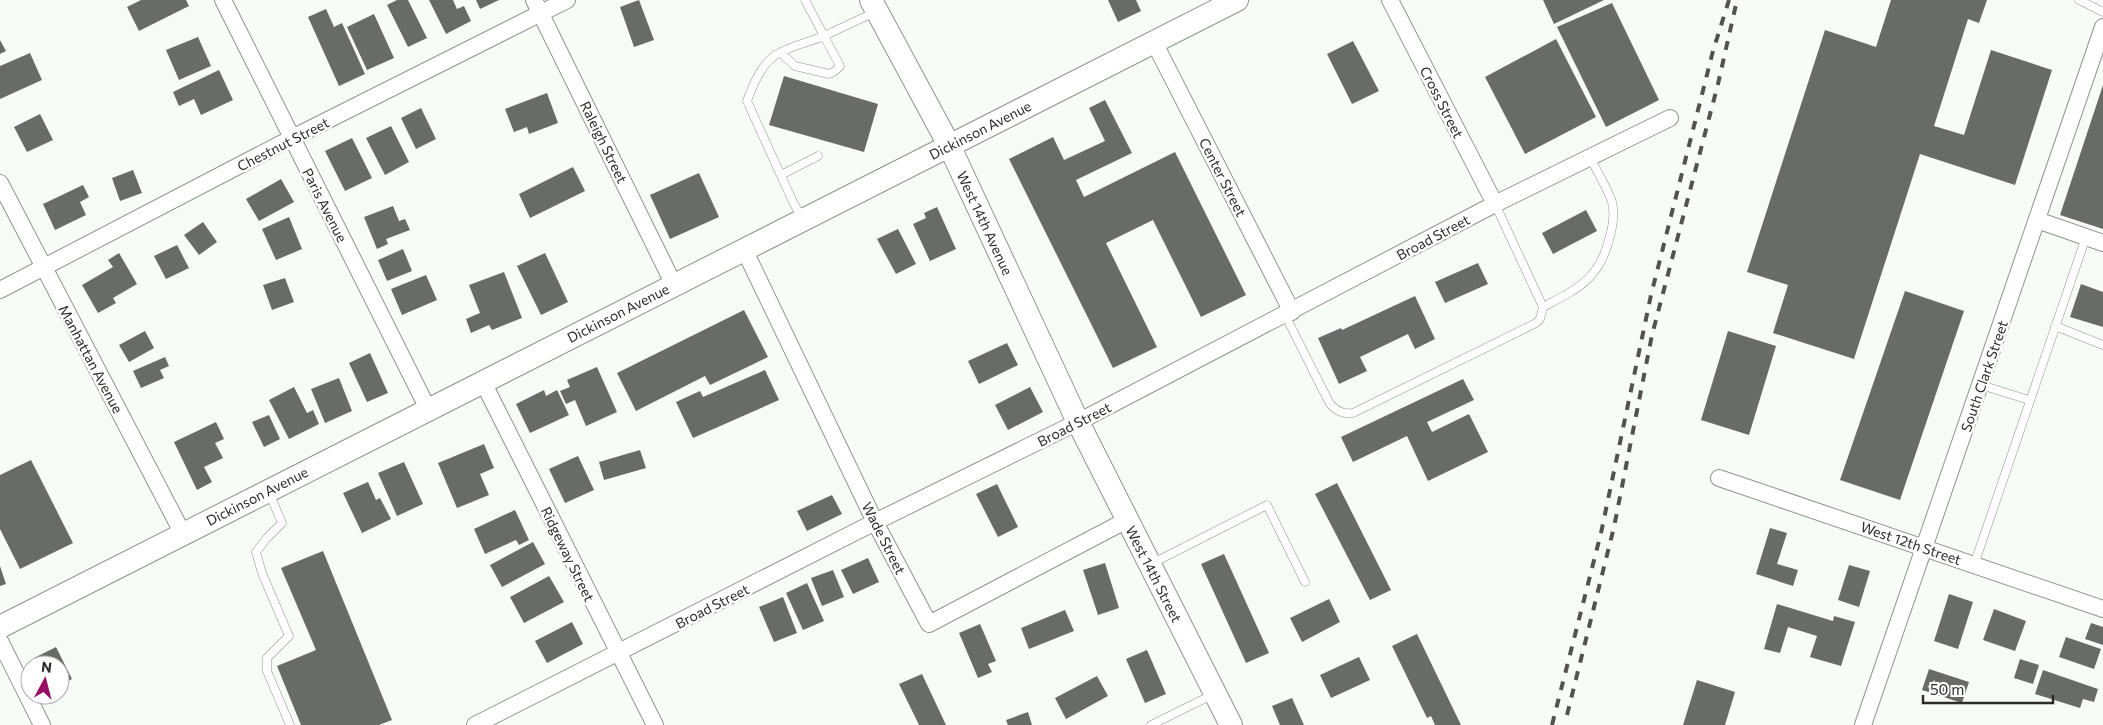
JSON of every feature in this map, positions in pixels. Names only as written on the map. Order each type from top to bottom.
[{"type":"main road","name":"Dickinson Avenue","points":[[0,627],[1154,42],[1223,3]]},
{"type":"main road","name":"West 14th Avenue","points":[[874,6],[949,146],[1078,422]]},
{"type":"main road","name":"West 14th Street","points":[[1078,422],[1231,725]]},
{"type":"street","name":"Paris Avenue","points":[[223,0],[428,410]]},
{"type":"street","name":"Chestnut Street","points":[[0,290],[44,269],[537,7],[567,0]]},
{"type":"street","name":"Cross Street","points":[[1390,0],[1494,204]]},
{"type":"street","name":"Raleigh Street","points":[[537,7],[674,285]]},
{"type":"street","name":"South Clark Street","points":[[1864,725],[2103,27]]},
{"type":"street","name":"Center Street","points":[[1154,42],[1288,314]]},
{"type":"street","name":"Broad Street","points":[[475,725],[875,522],[1078,422],[1288,314],[1494,204],[1670,118]]},
{"type":"street","name":"Manhattan Avenue","points":[[0,183],[183,534]]},
{"type":"street","points":[[2038,220],[2103,243]]},
{"type":"street","name":"Wade Street","points":[[744,249],[875,522],[929,624],[1127,520]]},
{"type":"street","name":"Ridgeway Street","points":[[483,382],[655,725]]},
{"type":"street","name":"West 12th Street","points":[[1719,478],[2103,609]]},
{"type":"street","points":[[0,641],[42,725]]},
{"type":"lane","points":[[781,53],[794,66],[829,74],[840,66],[805,0]]},
{"type":"lane","points":[[2079,0],[2103,12]]},
{"type":"lane","points":[[803,219],[747,101],[753,83],[773,56],[824,36],[874,6]]},
{"type":"lane","points":[[781,175],[818,156]]},
{"type":"lane","points":[[1543,307],[1578,289],[1591,277],[1605,256],[1614,211],[1612,201],[1590,157]]},
{"type":"lane","points":[[1288,314],[1330,404],[1344,414],[1353,413],[1536,323],[1543,307],[1494,204]]},
{"type":"lane","points":[[1974,565],[2086,237]]},
{"type":"lane","points":[[2055,326],[2103,345]]},
{"type":"lane","points":[[1982,385],[2029,400]]},
{"type":"lane","points":[[268,491],[282,524],[256,552],[262,573],[289,636],[267,658],[267,671],[290,725]]},
{"type":"lane","points":[[1149,564],[1266,505],[1305,582]]},
{"type":"lane","points":[[1151,725],[1215,694]]},
{"type":"building","points":[[141,0],[186,0],[189,6],[139,31],[127,7]]},
{"type":"building","points":[[397,0],[408,0],[427,38],[408,47],[387,5]]},
{"type":"building","points":[[429,0],[453,0],[457,9],[464,6],[471,21],[446,34]]},
{"type":"building","points":[[476,0],[499,0],[480,9]]},
{"type":"building","points":[[639,0],[654,40],[634,47],[620,7]]},
{"type":"building","points":[[1108,0],[1136,0],[1141,11],[1118,22]]},
{"type":"building","points":[[1543,0],[1604,0],[1554,24]]},
{"type":"building","points":[[1891,0],[1987,0],[1979,23],[1968,19],[1934,126],[1964,135],[1991,50],[2052,70],[2015,185],[1920,154],[1854,359],[1773,333],[1788,285],[1747,272],[1825,30],[1876,47]]},
{"type":"building","points":[[1612,3],[1659,100],[1606,127],[1557,27]]},
{"type":"building","points":[[326,9],[334,27],[342,23],[365,74],[339,86],[308,17]]},
{"type":"building","points":[[374,14],[394,58],[367,70],[347,27]]},
{"type":"building","points":[[198,37],[211,66],[179,80],[166,50]]},
{"type":"building","points":[[1556,39],[1596,117],[1525,154],[1485,77]]},
{"type":"building","points":[[0,40],[6,51],[0,54]]},
{"type":"building","points":[[1353,41],[1379,91],[1352,104],[1327,54]]},
{"type":"building","points":[[30,53],[42,80],[0,99],[0,66]]},
{"type":"building","points":[[219,70],[233,100],[201,115],[194,99],[179,106],[173,92]]},
{"type":"building","points":[[784,76],[878,104],[864,152],[769,125]]},
{"type":"building","points":[[2103,85],[2103,229],[2060,215]]},
{"type":"building","points":[[547,93],[558,123],[529,134],[527,127],[514,132],[505,109]]},
{"type":"building","points":[[1105,100],[1132,153],[1076,180],[1084,197],[1175,152],[1246,295],[1201,317],[1153,220],[1106,243],[1157,347],[1113,368],[1009,159],[1053,137],[1064,160],[1105,141],[1089,108]]},
{"type":"building","points":[[421,108],[436,139],[416,149],[401,118]]},
{"type":"building","points":[[40,114],[53,140],[27,152],[14,127]]},
{"type":"building","points":[[391,126],[409,162],[385,175],[366,138]]},
{"type":"building","points":[[352,138],[372,178],[345,191],[325,151]]},
{"type":"building","points":[[573,167],[585,191],[530,218],[519,194]]},
{"type":"building","points":[[133,170],[142,193],[120,201],[112,178]]},
{"type":"building","points":[[699,173],[719,217],[670,239],[650,195]]},
{"type":"building","points":[[281,179],[294,202],[259,221],[246,199]]},
{"type":"building","points":[[83,185],[89,197],[80,202],[86,215],[55,230],[43,204]]},
{"type":"building","points":[[393,206],[399,221],[405,219],[410,230],[386,239],[388,244],[377,249],[364,217]]},
{"type":"building","points":[[937,207],[956,249],[930,261],[913,224],[926,218],[924,213]]},
{"type":"building","points":[[1586,210],[1597,231],[1553,254],[1542,233]]},
{"type":"building","points":[[289,217],[302,249],[276,260],[262,229]]},
{"type":"building","points":[[203,222],[217,242],[199,255],[184,235]]},
{"type":"building","points":[[898,229],[916,264],[896,274],[877,239]]},
{"type":"building","points":[[177,245],[189,268],[166,279],[154,256]]},
{"type":"building","points":[[403,249],[412,271],[387,281],[378,260]]},
{"type":"building","points":[[119,253],[137,284],[113,298],[116,303],[98,313],[82,285],[113,267],[108,260]]},
{"type":"building","points":[[545,253],[568,302],[541,315],[517,266]]},
{"type":"building","points":[[1478,263],[1488,284],[1445,303],[1435,282]]},
{"type":"building","points":[[504,272],[522,318],[492,330],[489,325],[471,333],[466,319],[480,313],[469,285]]},
{"type":"building","points":[[426,275],[437,300],[402,315],[391,289]]},
{"type":"building","points":[[285,278],[294,302],[272,310],[263,285]]},
{"type":"building","points":[[2081,284],[2103,292],[2103,327],[2070,317]]},
{"type":"building","points":[[1905,291],[1964,311],[1900,500],[1840,480]]},
{"type":"building","points":[[1415,296],[1435,339],[1415,349],[1408,334],[1360,357],[1367,371],[1339,384],[1318,338],[1341,328],[1342,330]]},
{"type":"building","points":[[744,310],[768,357],[710,385],[705,376],[636,411],[617,373]]},
{"type":"building","points":[[145,331],[154,348],[129,362],[119,345]]},
{"type":"building","points":[[1728,331],[1776,346],[1749,435],[1701,420]]},
{"type":"building","points":[[1007,343],[1018,365],[979,384],[968,361]]},
{"type":"building","points":[[370,353],[388,393],[367,402],[349,363]]},
{"type":"building","points":[[165,357],[169,366],[160,370],[164,378],[141,388],[133,371]]},
{"type":"building","points":[[597,367],[617,412],[586,426],[575,400],[566,404],[560,391],[570,387],[567,380]]},
{"type":"building","points":[[765,370],[779,400],[693,438],[676,402],[700,391],[703,397]]},
{"type":"building","points":[[339,378],[352,411],[325,423],[311,389]]},
{"type":"building","points":[[1463,379],[1474,400],[1427,422],[1432,432],[1469,414],[1488,452],[1428,481],[1407,436],[1353,462],[1341,437]]},
{"type":"building","points":[[294,387],[307,413],[313,410],[319,424],[289,439],[269,400]]},
{"type":"building","points":[[1030,387],[1043,412],[1008,430],[995,405]]},
{"type":"building","points":[[544,390],[546,396],[557,390],[569,415],[530,433],[516,404]]},
{"type":"building","points":[[269,415],[280,439],[264,447],[252,422]]},
{"type":"building","points":[[216,422],[224,439],[215,443],[223,458],[204,467],[212,482],[197,490],[174,442]]},
{"type":"building","points":[[484,444],[494,468],[480,474],[489,495],[457,508],[438,463]]},
{"type":"building","points":[[640,450],[646,468],[604,480],[599,462]]},
{"type":"building","points":[[578,456],[594,490],[565,503],[549,469]]},
{"type":"building","points":[[31,460],[73,543],[20,569],[0,529],[0,475]]},
{"type":"building","points":[[404,462],[423,504],[397,516],[378,473]]},
{"type":"building","points":[[368,482],[376,500],[380,498],[391,519],[362,533],[343,493]]},
{"type":"building","points":[[1337,483],[1391,590],[1370,600],[1315,494]]},
{"type":"building","points":[[997,484],[1018,527],[998,537],[976,494]]},
{"type":"building","points":[[832,495],[842,514],[807,531],[797,511]]},
{"type":"building","points":[[515,510],[529,540],[519,545],[516,540],[485,554],[474,529]]},
{"type":"building","points":[[1770,528],[1787,533],[1777,564],[1798,570],[1793,586],[1756,574]]},
{"type":"building","points":[[533,542],[545,564],[502,587],[490,565]]},
{"type":"building","points":[[323,551],[392,720],[379,725],[301,725],[277,666],[316,650],[281,568]]},
{"type":"building","points":[[1224,554],[1269,653],[1246,663],[1201,564]]},
{"type":"building","points":[[868,558],[879,582],[853,594],[841,570]]},
{"type":"building","points":[[1105,563],[1119,608],[1098,615],[1083,570]]},
{"type":"building","points":[[1849,565],[1870,571],[1859,607],[1838,600]]},
{"type":"building","points":[[0,566],[6,584],[0,586]]},
{"type":"building","points":[[833,570],[844,597],[822,606],[811,578]]},
{"type":"building","points":[[549,576],[564,602],[524,623],[510,597]]},
{"type":"building","points":[[807,583],[824,621],[803,630],[786,593]]},
{"type":"building","points":[[1949,594],[1973,602],[1958,649],[1934,641]]},
{"type":"building","points":[[783,597],[797,633],[774,642],[759,607]]},
{"type":"building","points":[[1329,599],[1340,622],[1302,642],[1290,618]]},
{"type":"building","points":[[1777,604],[1833,621],[1834,616],[1855,622],[1841,666],[1810,657],[1817,636],[1788,627],[1780,653],[1764,649]]},
{"type":"building","points":[[1994,609],[2026,621],[2015,651],[1983,640]]},
{"type":"building","points":[[1065,610],[1074,631],[1029,649],[1021,628]]},
{"type":"building","points":[[572,622],[583,644],[547,663],[535,641]]},
{"type":"building","points":[[2091,623],[2103,627],[2103,645],[2085,639]]},
{"type":"building","points":[[980,624],[996,661],[988,664],[992,672],[978,678],[959,633]]},
{"type":"building","points":[[1417,634],[1461,725],[1435,725],[1431,716],[1427,718],[1392,646]]},
{"type":"building","points":[[2066,637],[2101,649],[2094,669],[2059,657]]},
{"type":"building","points":[[56,647],[60,655],[40,655]]},
{"type":"building","points":[[1147,650],[1166,694],[1145,703],[1126,659]]},
{"type":"building","points":[[1359,657],[1370,680],[1331,698],[1320,675]]},
{"type":"building","points":[[2020,659],[2039,665],[2033,684],[2014,678]]},
{"type":"building","points":[[1929,669],[1969,682],[1962,703],[1922,690]]},
{"type":"building","points":[[2043,670],[2098,689],[2094,702],[2083,699],[2080,708],[2035,694]]},
{"type":"building","points":[[922,674],[946,725],[919,725],[899,684]]},
{"type":"building","points":[[1097,676],[1108,696],[1066,719],[1055,698]]},
{"type":"building","points":[[1697,680],[1735,692],[1725,725],[1683,725]]},
{"type":"building","points":[[1292,698],[1304,725],[1280,725],[1272,706]]},
{"type":"building","points":[[1028,712],[1032,725],[1008,725],[1006,720]]},
{"type":"railway","points":[[1552,725],[1601,533],[1651,295],[1713,51],[1729,0]]},
{"type":"railway","points":[[1567,715],[1614,527],[1652,335],[1718,84],[1737,0]]}]
